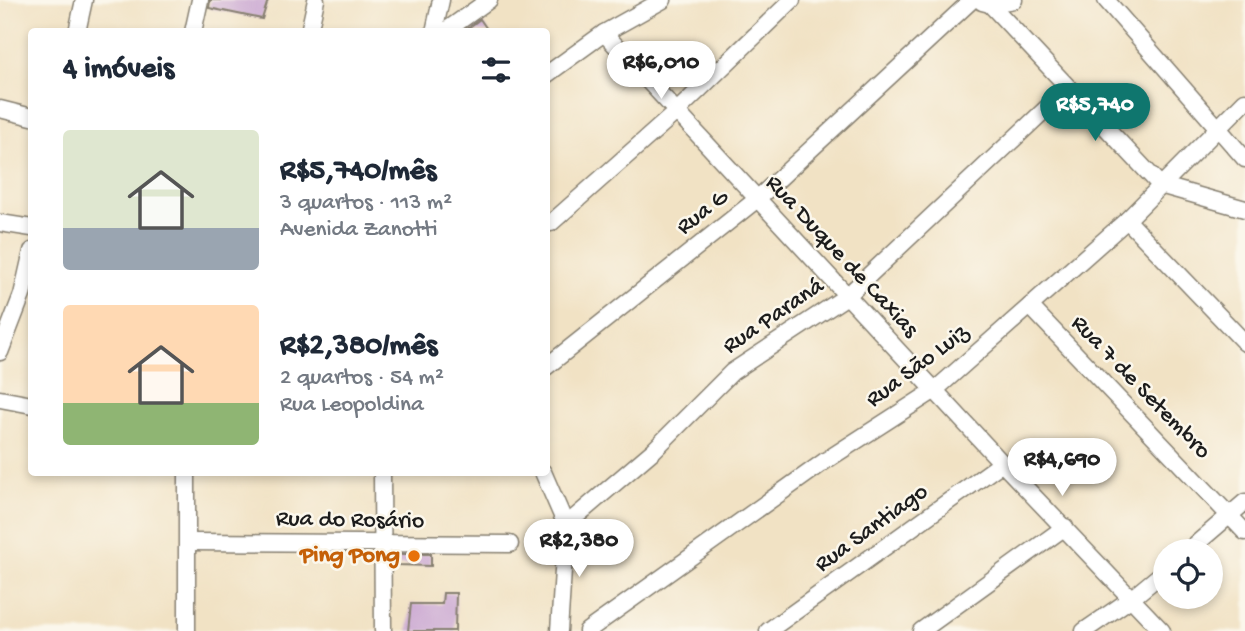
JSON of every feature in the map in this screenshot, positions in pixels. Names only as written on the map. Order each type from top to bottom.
[{"type":"street","points":[[78,28],[84,0]]},
{"type":"street","points":[[194,28],[200,0]]},
{"type":"street","points":[[310,28],[317,0]]},
{"type":"street","points":[[435,28],[441,0]]},
{"type":"street","points":[[450,28],[489,0]]},
{"type":"street","points":[[550,72],[604,33],[663,0]]},
{"type":"street","points":[[551,223],[675,113],[792,0]]},
{"type":"street","points":[[979,1],[1014,0]]},
{"type":"street","points":[[1105,0],[1245,159]]},
{"type":"street","points":[[979,1],[1068,88],[1160,185],[1245,209]]},
{"type":"street","name":"Rua G","points":[[550,364],[756,200],[979,1]]},
{"type":"street","name":"Rua Duque de Caxias","points":[[604,33],[756,200],[1162,631]]},
{"type":"street","name":"Rua Paraná","points":[[566,525],[654,450],[732,372],[847,296],[1068,88]]},
{"type":"street","name":"Rua São Luiz","points":[[587,631],[825,461],[934,390],[1127,220],[1245,101]]},
{"type":"street","points":[[0,110],[28,116]]},
{"type":"street","points":[[1127,220],[1245,343]]},
{"type":"street","points":[[0,223],[28,227]]},
{"type":"street","points":[[0,352],[22,295],[28,269]]},
{"type":"street","name":"Rua 7 de Setembro","points":[[1030,306],[1245,532]]},
{"type":"street","points":[[0,399],[28,404]]},
{"type":"street","name":"Rua Santiago","points":[[768,631],[1002,463]]},
{"type":"street","points":[[187,476],[190,541],[187,631]]},
{"type":"street","points":[[382,476],[385,544],[383,631]]},
{"type":"street","points":[[545,476],[566,525],[559,631]]},
{"type":"street","points":[[1202,539],[1245,502]]},
{"type":"street","points":[[921,631],[1065,527]]},
{"type":"street","name":"Rua do Rosário","points":[[190,541],[510,544]]},
{"type":"street","points":[[1084,631],[1153,581]]},
{"type":"building","points":[[210,0],[268,0],[262,19],[209,8]]},
{"type":"building","points":[[480,19],[486,28],[468,28]]},
{"type":"building","name":"Ping Pong","points":[[397,554],[431,554],[431,566],[397,565]]},
{"type":"building","points":[[443,593],[456,593],[455,631],[408,631],[411,604],[442,604]]},
{"type":"place","name":"Ping Pong","points":[[414,556]]}]
